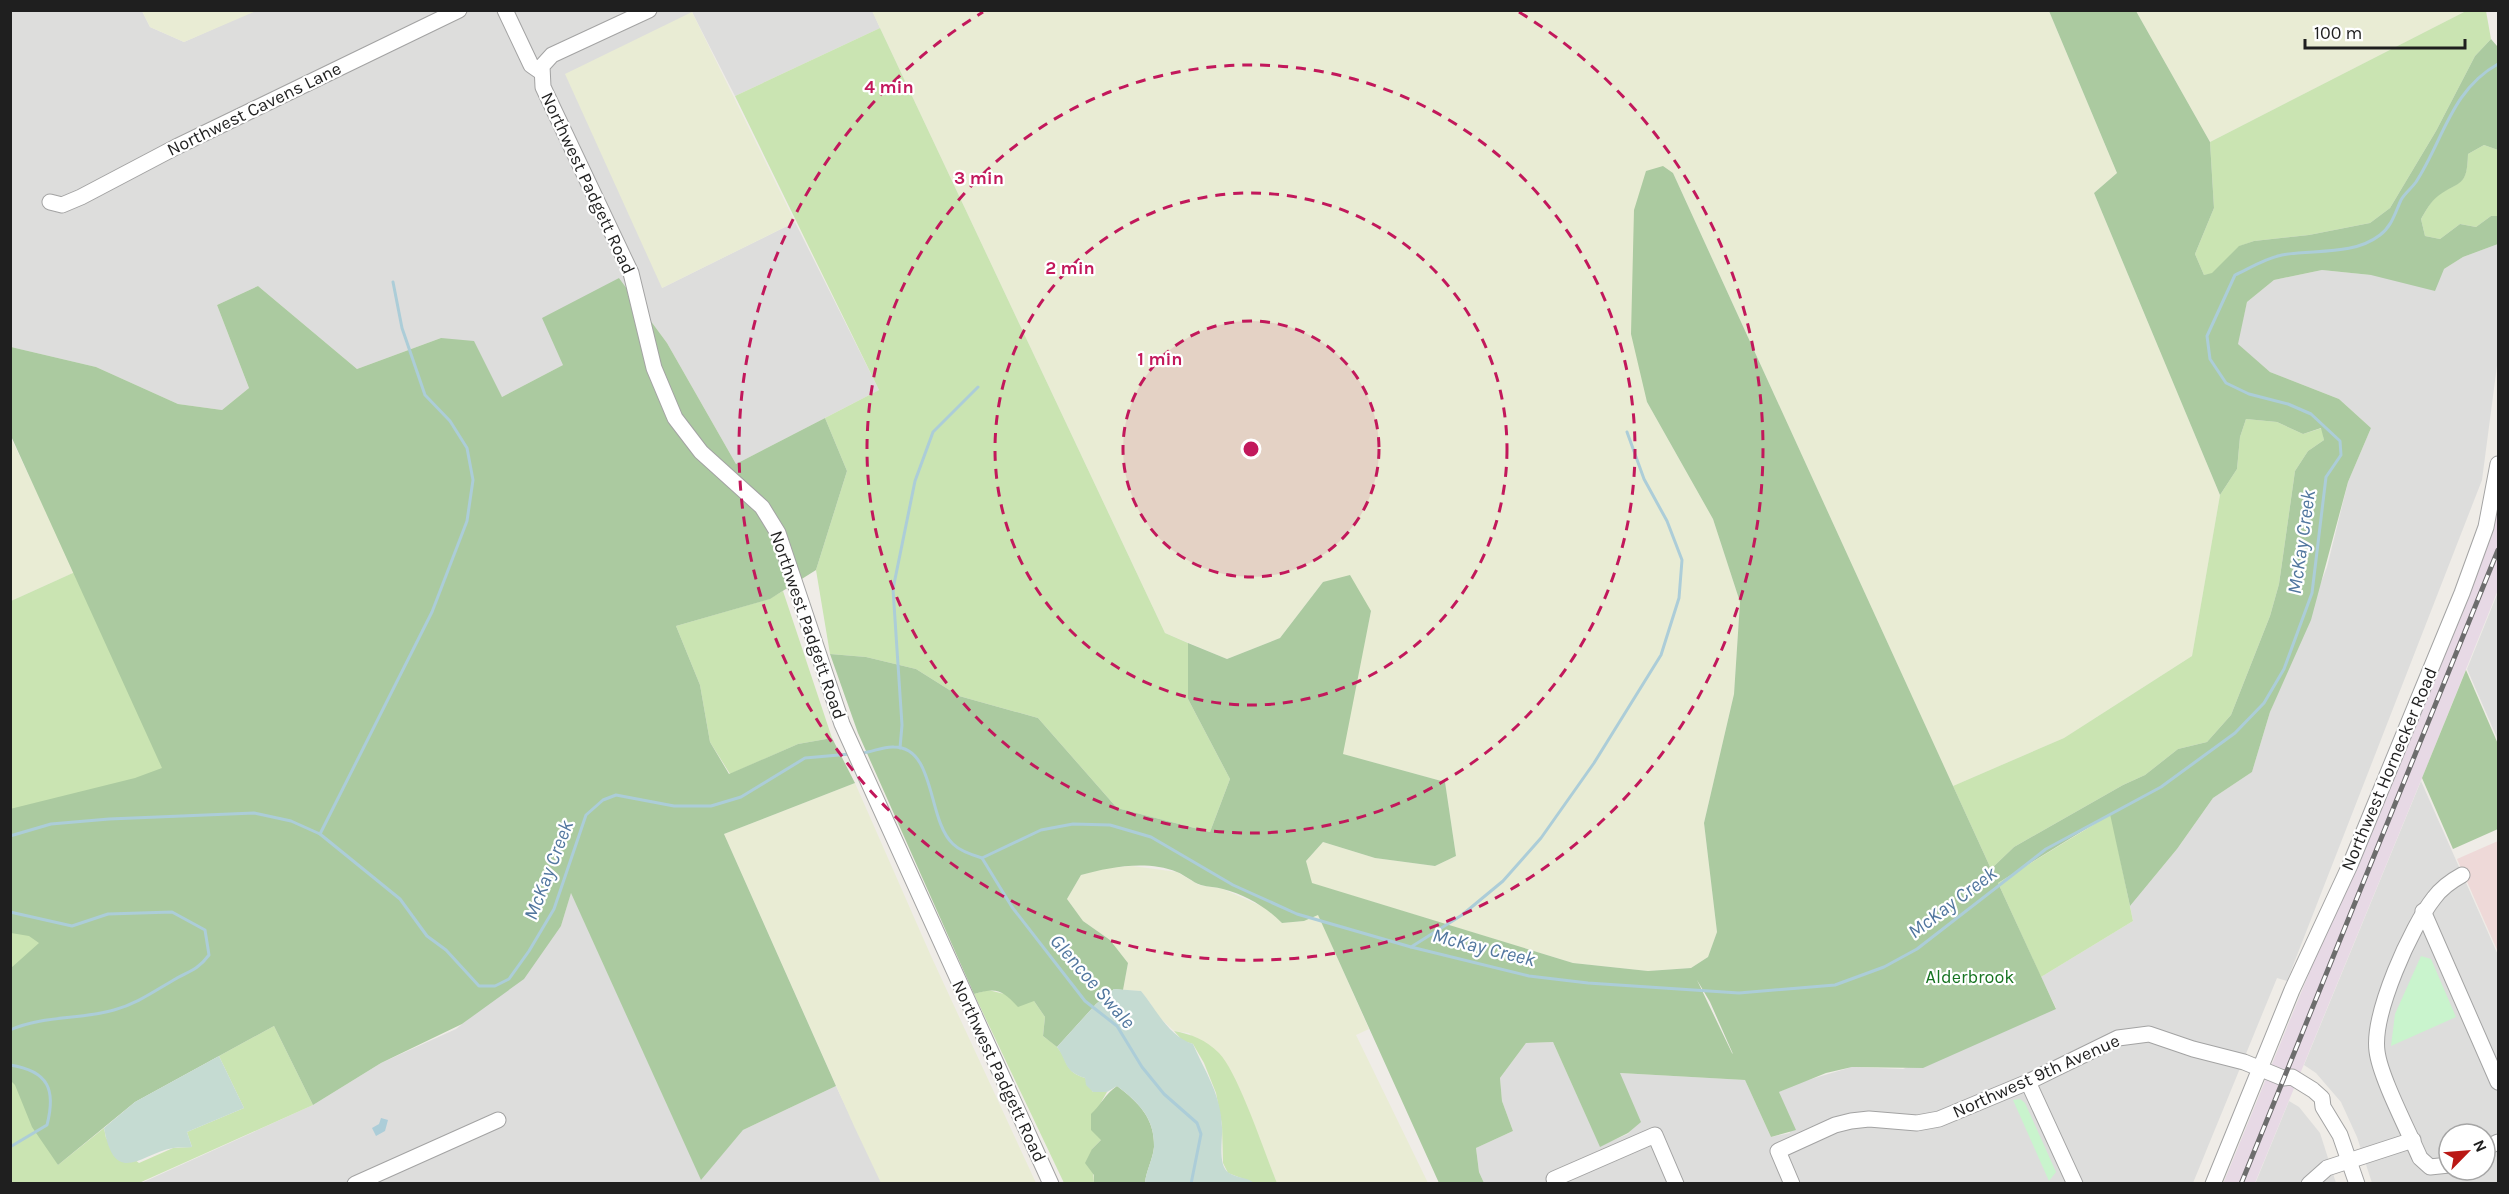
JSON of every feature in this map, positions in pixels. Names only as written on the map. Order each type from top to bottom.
[{"type":"street","name":"Northwest Cavens Lane","points":[[50,202],[62,205],[81,197],[176,147],[459,10]]},
{"type":"street","points":[[505,10],[531,65],[541,72]]},
{"type":"street","name":"Northwest Padgett Road","points":[[649,10],[552,55],[542,66],[543,87],[631,273],[652,360],[668,405],[689,440],[750,496],[772,522],[842,724],[1051,1184]]},
{"type":"street","name":"Northwest Hornecker Road","points":[[2213,1184],[2292,990],[2350,865],[2462,593],[2488,520],[2499,464]]},
{"type":"street","points":[[2437,1166],[2430,1167],[2420,1158],[2384,1073],[2377,1048],[2378,1019],[2382,1004],[2423,911],[2443,887],[2462,875]]},
{"type":"street","points":[[2423,911],[2499,1082]]},
{"type":"street","name":"Northwest 9th Avenue","points":[[1792,1184],[1778,1151],[1836,1125],[1869,1119],[1917,1123],[1939,1119],[2028,1082],[2100,1046],[2132,1034],[2164,1037],[2193,1049],[2260,1068],[2283,1078],[2292,1077],[2313,1089],[2322,1098],[2323,1107],[2337,1127],[2357,1184]]},
{"type":"street","points":[[2028,1082],[2074,1183]]},
{"type":"street","points":[[355,1184],[498,1120]]},
{"type":"street","points":[[1555,1181],[1655,1135],[1676,1184]]},
{"type":"street","points":[[2309,1184],[2327,1168],[2413,1140]]},
{"type":"shaded area","points":[[256,10],[872,10],[880,28],[735,96],[692,12],[662,288],[795,222],[879,390],[736,464],[667,343],[619,278],[563,365],[502,397],[441,338],[357,369],[258,286],[217,305],[249,388],[222,410],[178,404],[96,367],[11,347],[11,11],[142,11],[150,27],[184,42]]},
{"type":"shaded area","points":[[2498,244],[2498,358],[2482,480],[2287,981],[2277,978],[2193,1183],[1484,1183],[1479,1172],[1476,1148],[1513,1131],[1502,1101],[1500,1078],[1526,1043],[1553,1042],[1600,1146],[1628,1134],[1635,1126],[1619,1073],[1745,1080],[1771,1137],[1790,1133],[1779,1092],[1801,1082],[1852,1067],[1903,1069],[2056,1008],[2041,977],[2133,921],[2130,906],[2177,849],[2213,798],[2252,772],[2270,712],[2327,567],[2348,482],[2371,428],[2339,399],[2270,372],[2237,344],[2247,302],[2274,280],[2322,270],[2371,275],[2444,269],[2463,257]]},
{"type":"shaded area","points":[[2498,510],[2498,590],[2422,778],[2255,1183],[2223,1184]]},
{"type":"shaded area","points":[[2498,592],[2498,740],[2467,669]]},
{"type":"shaded area","points":[[2421,781],[2498,955],[2498,1183],[2372,1183],[2357,1137],[2341,1102],[2316,1073],[2304,1065]]},
{"type":"shaded area","points":[[2498,841],[2498,952],[2457,859]]},
{"type":"shaded area","points":[[571,892],[701,1179],[743,1130],[836,1086],[882,1183],[139,1184],[313,1105],[381,1063],[456,1029],[507,988],[561,926]]},
{"type":"shaded area","points":[[2289,1101],[2299,1107],[2320,1133],[2336,1183],[2255,1184]]},
{"type":"green space","points":[[142,11],[256,11],[184,42],[150,27]]},
{"type":"green space","points":[[872,11],[2049,11],[2117,173],[2094,193],[2220,495],[2192,656],[2064,738],[1953,786],[1673,173],[1647,402],[1713,519],[1740,602],[1734,694],[1704,823],[1717,932],[1708,957],[1691,968],[1648,971],[1573,963],[1311,883],[1306,861],[1323,842],[1375,858],[1435,866],[1456,856],[1445,782],[1342,754],[1371,611],[1323,582],[1280,638],[1227,659],[1165,633]]},
{"type":"green space","name":"Alderbrook","points":[[2049,11],[2136,11],[2210,142],[2214,208],[2195,254],[2204,275],[2212,273],[2239,246],[2254,241],[2309,235],[2370,223],[2390,208],[2436,131],[2475,56],[2491,39],[2497,46],[2498,150],[2484,145],[2468,154],[2464,178],[2435,198],[2421,219],[2425,236],[2440,239],[2460,224],[2476,227],[2491,216],[2498,216],[2498,244],[2463,257],[2444,269],[2435,291],[2371,275],[2322,270],[2274,280],[2247,302],[2238,344],[2270,372],[2339,399],[2371,428],[2348,482],[2311,620],[2270,712],[2252,772],[2213,798],[2177,849],[2130,906],[2110,814],[1998,883],[2056,1009],[1923,1068],[1852,1067],[1826,1073],[1779,1092],[1796,1130],[1771,1137],[1745,1080],[1620,1073],[1641,1122],[1628,1133],[1600,1147],[1553,1042],[1526,1043],[1500,1078],[1502,1101],[1513,1131],[1476,1148],[1479,1172],[1484,1183],[1439,1183],[1318,915],[1304,921],[1282,923],[1248,898],[1223,889],[1201,885],[1180,873],[1165,868],[1129,866],[1092,872],[1081,875],[1067,899],[1083,921],[1110,940],[1128,963],[1123,990],[1114,989],[1096,1004],[1057,1047],[1043,1036],[1045,1017],[1034,1001],[1018,1007],[999,992],[988,991],[974,994],[858,733],[830,654],[866,657],[916,669],[959,696],[1038,718],[1117,808],[1210,832],[1230,779],[1188,699],[1188,643],[1227,659],[1280,638],[1323,582],[1350,575],[1371,611],[1343,754],[1445,782],[1456,856],[1435,866],[1375,858],[1323,842],[1306,861],[1312,883],[1573,963],[1648,971],[1691,968],[1708,957],[1717,932],[1704,823],[1734,694],[1740,602],[1713,519],[1647,402],[1631,334],[1634,210],[1646,171],[1663,166],[1673,173],[1991,869],[2014,847],[2123,785],[2145,775],[2178,749],[2207,742],[2231,715],[2270,616],[2279,584],[2295,471],[2308,451],[2324,440],[2321,428],[2303,434],[2277,422],[2246,419],[2240,437],[2237,469],[2220,495],[2094,193],[2117,173]],"holes":[[[1697,980],[1710,1002],[1733,1054]]]},
{"type":"green space","points":[[2136,11],[2466,11],[2210,142]]},
{"type":"green space","points":[[2466,11],[2486,11],[2491,39],[2475,56],[2436,131],[2390,208],[2370,223],[2309,235],[2254,241],[2240,246],[2212,274],[2204,275],[2195,254],[2214,208],[2210,142]]},
{"type":"green space","points":[[692,12],[795,222],[662,288],[565,74]]},
{"type":"green space","points":[[880,28],[1165,633],[1188,643],[1188,699],[1230,779],[1210,832],[1117,808],[1038,718],[959,696],[916,669],[866,657],[830,654],[816,570],[847,471],[825,418],[879,390],[735,96]]},
{"type":"green space","points":[[2484,145],[2498,150],[2498,216],[2491,216],[2476,227],[2460,224],[2440,239],[2425,236],[2421,219],[2428,207],[2437,196],[2464,178],[2468,154]]},
{"type":"green space","points":[[619,278],[667,343],[736,464],[825,418],[847,471],[816,570],[770,599],[676,626],[700,685],[710,742],[729,774],[798,744],[832,738],[855,783],[724,834],[836,1086],[743,1130],[701,1180],[571,893],[561,926],[524,979],[462,1024],[381,1063],[313,1105],[274,1026],[135,1102],[58,1165],[32,1127],[15,1085],[11,1081],[11,968],[39,943],[29,936],[11,933],[10,809],[135,778],[162,768],[11,436],[11,347],[96,367],[178,404],[222,410],[249,388],[217,305],[258,286],[357,369],[441,338],[474,341],[502,397],[563,365],[542,318]]},
{"type":"green space","points":[[2246,419],[2277,422],[2303,434],[2322,428],[2324,440],[2308,451],[2295,471],[2279,584],[2270,616],[2231,715],[2207,742],[2178,749],[2145,775],[2123,785],[2014,847],[1991,869],[1953,786],[2064,738],[2192,656],[2220,495],[2237,469],[2240,437]]},
{"type":"green space","points":[[10,436],[75,572],[11,601],[10,601]]},
{"type":"green space","points":[[75,572],[213,880],[11,971],[11,601]]},
{"type":"green space","points":[[783,591],[832,738],[798,744],[730,774],[710,742],[700,685],[676,626],[769,599]]},
{"type":"green space","points":[[2466,670],[2498,744],[2498,829],[2453,849],[2422,778]]},
{"type":"green space","points":[[855,783],[931,956],[1036,1183],[881,1183],[854,1126],[724,834]]},
{"type":"green space","points":[[2111,814],[2133,921],[2041,977],[1998,883]]},
{"type":"green space","points":[[1132,866],[1177,872],[1199,885],[1223,889],[1268,909],[1282,923],[1304,921],[1318,914],[1369,1029],[1356,1035],[1428,1183],[1277,1183],[1240,1090],[1189,1033],[1174,1031],[1156,1014],[1141,991],[1123,990],[1128,963],[1110,940],[1083,921],[1067,899],[1081,875],[1105,868]]},
{"type":"green space","points":[[2421,956],[2431,959],[2456,1017],[2391,1046],[2395,1014]]},
{"type":"green space","points":[[1114,989],[1141,991],[1176,1035],[1193,1044],[1219,1104],[1222,1127],[1221,1152],[1225,1169],[1235,1176],[1254,1183],[1145,1183],[1154,1147],[1154,1137],[1152,1127],[1144,1112],[1117,1086],[1107,1092],[1093,1092],[1086,1085],[1085,1078],[1069,1069],[1057,1047],[1096,1004]]},
{"type":"green space","points":[[988,990],[1034,1001],[1045,1017],[1043,1036],[1058,1049],[1072,1072],[1085,1078],[1093,1092],[1107,1092],[1099,1106],[1101,1140],[1092,1149],[1094,1183],[1064,1183],[974,994]]},
{"type":"green space","points":[[274,1026],[313,1105],[139,1183],[11,1183],[10,1059],[58,1165],[104,1128],[106,1138],[139,1163],[173,1148],[192,1147],[187,1132],[244,1108],[219,1056]]},
{"type":"green space","points":[[1174,1031],[1204,1041],[1219,1053],[1226,1063],[1243,1095],[1277,1183],[1254,1183],[1228,1173],[1223,1163],[1222,1125],[1216,1093],[1204,1063],[1193,1044],[1183,1041]]},
{"type":"green space","points":[[219,1056],[244,1108],[187,1132],[192,1147],[161,1151],[130,1163],[122,1162],[115,1157],[104,1128],[135,1102]]},
{"type":"green space","points":[[1117,1086],[1144,1112],[1152,1127],[1154,1147],[1145,1183],[1094,1183],[1094,1175],[1085,1163],[1092,1149],[1101,1140],[1091,1130],[1091,1114]]},
{"type":"green space","points":[[2020,1099],[2025,1103],[2056,1172],[2049,1181],[2013,1100]]},
{"type":"water","points":[[381,1118],[388,1120],[385,1131],[376,1136],[372,1128],[379,1124]]},
{"type":"waterway","name":"McKay Creek","points":[[862,753],[886,747],[908,750],[924,771],[945,833],[953,844],[974,856],[982,858],[1041,830],[1073,824],[1110,825],[1151,837],[1233,885],[1297,914],[1411,947],[1529,976],[1588,983],[1739,993],[1835,985],[1884,967],[1917,949],[2046,849],[2161,787],[2235,733],[2264,703],[2284,669],[2312,593],[2326,477],[2341,455],[2340,441],[2311,414],[2288,404],[2249,394],[2226,383],[2210,359],[2207,336],[2235,275],[2276,256],[2332,251],[2358,246],[2369,242],[2388,228],[2401,200],[2416,182],[2459,102],[2482,75],[2498,64]]},
{"type":"waterway","points":[[320,834],[432,612],[467,521],[473,480],[467,448],[450,421],[425,395],[402,328],[393,282]]},
{"type":"waterway","points":[[900,748],[902,725],[893,589],[915,481],[933,432],[978,387]]},
{"type":"waterway","points":[[1411,947],[1462,915],[1503,881],[1541,838],[1594,763],[1661,655],[1679,598],[1682,560],[1667,521],[1644,479],[1627,432]]},
{"type":"waterway","name":"McKay Creek","points":[[10,836],[51,824],[109,819],[254,813],[291,821],[320,834],[400,899],[427,936],[446,950],[479,986],[495,986],[509,979],[554,909],[586,815],[603,800],[616,795],[674,806],[711,806],[741,797],[805,758],[850,754]]},
{"type":"waterway","name":"Glencoe Swale","points":[[982,858],[1012,907],[1085,1001],[1117,1026],[1142,1067],[1164,1094],[1197,1123],[1201,1134],[1191,1184]]},
{"type":"waterway","name":"McKay Creek","points":[[10,912],[72,926],[108,914],[172,912],[205,930],[209,955],[192,971],[130,1004],[101,1013],[36,1022],[10,1030]]},
{"type":"waterway","name":"McKay Creek","points":[[10,1065],[34,1072],[41,1077],[47,1084],[51,1102],[47,1125],[10,1147]]},
{"type":"railway","points":[[2241,1184],[2498,550]]}]
